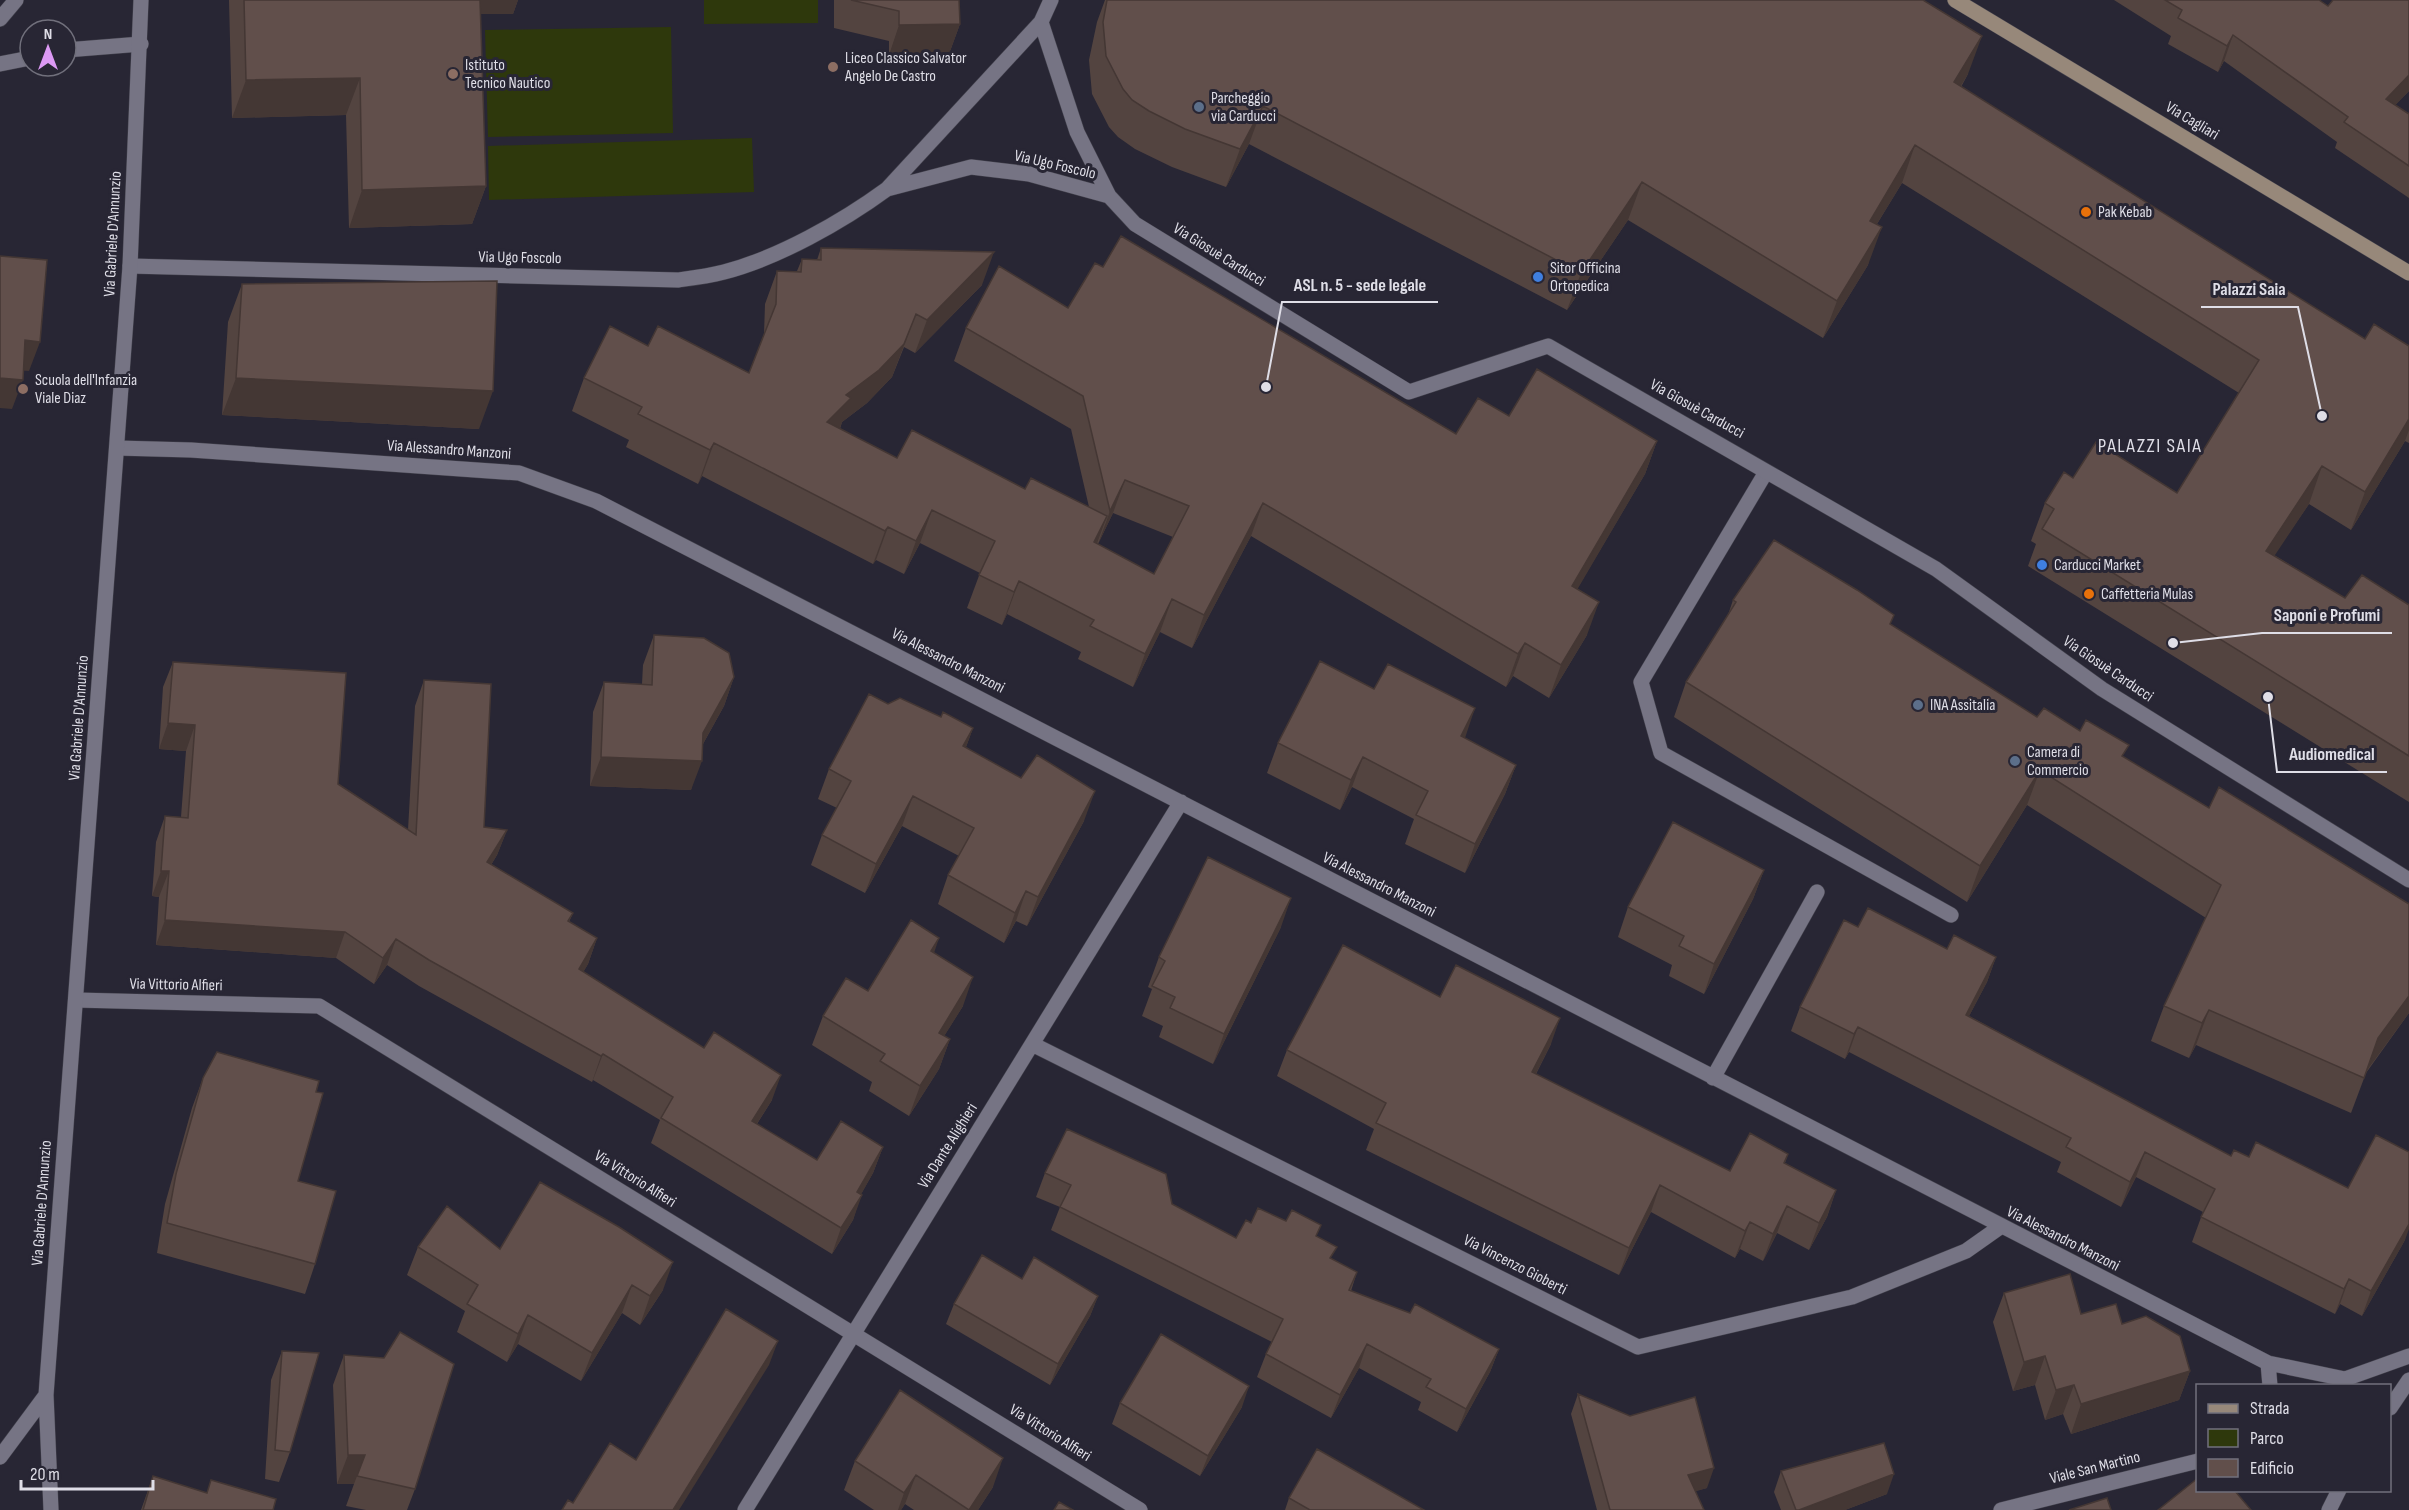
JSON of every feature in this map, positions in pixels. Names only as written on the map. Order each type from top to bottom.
[{"type":"main road","name":"Via Cagliari","points":[[1955,0],[2409,273]]},
{"type":"street","points":[[0,19],[16,0]]},
{"type":"street","name":"Via Gabriele D'Annunzio","points":[[51,1510],[46,1395],[130,267],[141,44],[141,0]]},
{"type":"street","name":"Via Ugo Foscolo","points":[[130,267],[678,280],[724,272],[778,252],[863,207],[887,189],[1041,22],[1051,0]]},
{"type":"street","name":"Via Giosuè Carducci","points":[[1041,22],[1077,132],[1109,196],[1135,224],[1409,392],[1548,346],[1936,569],[2102,689],[2409,880]]},
{"type":"street","points":[[78,49],[141,44]]},
{"type":"street","points":[[0,64],[18,60]]},
{"type":"street","name":"Via Ugo Foscolo","points":[[887,189],[971,168],[1029,174],[1109,196]]},
{"type":"street","name":"Via Alessandro Manzoni","points":[[117,448],[190,450],[519,472],[596,501],[2268,1364],[2345,1379],[2409,1356]]},
{"type":"street","points":[[1766,472],[1641,682],[1661,753],[1952,915]]},
{"type":"street","name":"Via Dante Alighieri","points":[[745,1510],[1181,802]]},
{"type":"street","points":[[1713,1078],[1816,892]]},
{"type":"street","name":"Via Vittorio Alfieri","points":[[76,1000],[319,1006],[1140,1510]]},
{"type":"street","name":"Via Vincenzo Gioberti","points":[[1032,1044],[1638,1347],[1852,1297],[1966,1251],[2000,1227]]},
{"type":"street","points":[[2268,1364],[2270,1384]]},
{"type":"street","points":[[2391,1407],[2409,1380]]},
{"type":"street","points":[[0,1457],[46,1395]]},
{"type":"street","name":"Viale San Martino","points":[[2001,1510],[2196,1461]]},
{"type":"street","points":[[2329,1510],[2338,1492]]},
{"type":"green space","points":[[704,0],[818,0],[818,23],[704,24]]},
{"type":"green space","points":[[671,27],[673,133],[488,137],[485,30]]},
{"type":"green space","points":[[752,138],[754,192],[489,200],[488,146]]},
{"type":"building","points":[[244,0],[480,0],[486,186],[362,190],[360,78],[246,80]]},
{"type":"building","points":[[851,0],[959,0],[960,24],[899,25],[899,11]]},
{"type":"building","name":"PALAZZI SAIA","points":[[1107,0],[1923,0],[1982,36],[1954,82],[2365,339],[2374,324],[2409,346],[2409,419],[2365,492],[2322,466],[2266,551],[2345,598],[2362,575],[2409,605],[2409,756],[2042,529],[2054,509],[2045,503],[2064,472],[2073,478],[2096,442],[2177,493],[2259,360],[1915,145],[1870,221],[1882,227],[1837,301],[1642,182],[1581,273],[1263,106],[1240,149],[1185,129],[1149,111],[1132,100],[1123,89],[1106,56],[1103,22]]},
{"type":"building","points":[[2165,0],[2319,0],[2328,6],[2333,0],[2409,0],[2409,75],[2386,99],[2409,114],[2409,166],[2344,122],[2348,117],[2233,35],[2227,46],[2178,18],[2182,10]]},
{"type":"building","points":[[1121,236],[1456,434],[1478,398],[1509,416],[1537,369],[1657,441],[1572,586],[1599,602],[1561,665],[1525,643],[1518,654],[1263,503],[1204,615],[1172,599],[1145,654],[1090,626],[1094,620],[1019,581],[1014,592],[979,575],[995,541],[932,510],[916,541],[888,527],[885,531],[714,443],[710,450],[638,414],[642,407],[584,378],[610,326],[648,346],[658,326],[749,373],[776,304],[777,271],[801,272],[802,259],[821,260],[821,248],[994,252],[927,320],[916,314],[904,344],[879,370],[846,395],[851,398],[827,422],[897,458],[912,430],[1025,489],[1031,478],[1107,516],[1094,542],[1154,574],[1189,506],[1125,480],[1110,511],[1083,396],[966,328],[999,266],[1068,308],[1095,263],[1103,267]]},
{"type":"building","points":[[0,256],[47,260],[40,342],[25,340],[23,380],[0,378]]},
{"type":"building","points":[[497,281],[493,391],[236,378],[242,284]]},
{"type":"building","points":[[1774,540],[1894,615],[1890,624],[2037,717],[2044,708],[2080,731],[2086,720],[2129,745],[2122,756],[2209,808],[2219,787],[2409,904],[2409,996],[2378,1038],[2364,1078],[2209,1010],[2202,1023],[2164,1006],[2221,885],[2040,770],[1980,866],[1686,682],[1736,602],[1733,600]]},
{"type":"building","points":[[654,635],[704,638],[729,653],[734,677],[703,733],[702,761],[601,757],[604,682],[652,685]]},
{"type":"building","points":[[1320,661],[1374,689],[1388,664],[1475,708],[1461,736],[1516,765],[1475,844],[1416,815],[1428,791],[1363,757],[1351,780],[1278,743]]},
{"type":"building","points":[[173,662],[346,673],[338,784],[416,835],[424,680],[491,684],[484,827],[507,830],[487,862],[573,913],[568,921],[597,938],[579,969],[704,1048],[714,1032],[781,1075],[752,1121],[817,1160],[841,1121],[883,1147],[857,1192],[862,1195],[841,1228],[661,1118],[673,1097],[603,1054],[601,1056],[429,960],[396,939],[383,958],[345,932],[165,920],[169,871],[161,871],[165,816],[188,818],[195,725],[168,723]]},
{"type":"building","points":[[869,694],[888,704],[900,698],[941,717],[943,712],[973,728],[963,746],[1021,778],[1037,755],[1095,791],[1038,897],[1026,891],[1015,913],[948,875],[974,828],[913,796],[876,864],[822,835],[851,781],[829,769]]},
{"type":"building","points":[[1673,822],[1764,870],[1714,964],[1679,946],[1684,936],[1628,907]]},
{"type":"building","points":[[1208,857],[1291,898],[1224,1034],[1170,1008],[1175,997],[1152,986],[1165,961],[1159,957]]},
{"type":"building","points":[[1868,908],[1947,949],[1954,935],[1996,957],[1966,1015],[2231,1156],[2234,1150],[2249,1157],[2256,1142],[2348,1188],[2376,1135],[2409,1152],[2409,1224],[2371,1291],[2349,1279],[2344,1289],[2201,1217],[2215,1189],[2145,1152],[2130,1182],[2066,1147],[2071,1138],[1858,1027],[1854,1034],[1800,1007],[1844,920],[1858,927]]},
{"type":"building","points":[[911,920],[939,938],[931,951],[973,977],[939,1033],[950,1039],[920,1086],[880,1061],[885,1054],[823,1016],[846,978],[868,991]]},
{"type":"building","points":[[1343,945],[1440,997],[1456,965],[1560,1018],[1532,1072],[1730,1171],[1750,1133],[1788,1154],[1784,1163],[1836,1190],[1819,1223],[1787,1206],[1773,1234],[1750,1222],[1745,1231],[1660,1185],[1629,1248],[1376,1123],[1386,1103],[1287,1050]]},
{"type":"building","points":[[217,1052],[319,1081],[316,1092],[323,1093],[298,1181],[336,1191],[315,1264],[167,1223],[176,1174],[203,1078]]},
{"type":"building","points":[[1067,1129],[1166,1174],[1172,1204],[1236,1238],[1246,1220],[1251,1223],[1258,1208],[1286,1221],[1292,1210],[1321,1225],[1316,1236],[1337,1247],[1330,1258],[1357,1272],[1349,1290],[1410,1313],[1415,1304],[1499,1349],[1466,1409],[1426,1387],[1431,1379],[1367,1344],[1340,1395],[1266,1354],[1283,1319],[1060,1207],[1071,1185],[1045,1173]]},
{"type":"building","points":[[540,1182],[619,1227],[673,1262],[650,1296],[632,1285],[592,1353],[528,1315],[518,1334],[467,1304],[478,1285],[418,1247],[447,1206],[500,1249]]},
{"type":"building","points":[[982,1255],[1022,1279],[1034,1257],[1098,1296],[1058,1364],[954,1304]]},
{"type":"building","points":[[2070,1274],[2081,1314],[2116,1304],[2122,1324],[2146,1316],[2180,1336],[2190,1371],[2081,1404],[2074,1385],[2056,1390],[2045,1356],[2024,1362],[2004,1293]]},
{"type":"building","points":[[726,1309],[778,1341],[673,1510],[562,1510],[568,1500],[573,1503],[610,1443],[636,1460]]},
{"type":"building","points":[[400,1332],[454,1364],[415,1489],[357,1476],[365,1455],[348,1455],[344,1355],[384,1358]]},
{"type":"building","points":[[1161,1334],[1249,1386],[1208,1456],[1120,1403]]},
{"type":"building","points":[[282,1351],[319,1353],[290,1452],[275,1450]]},
{"type":"building","points":[[900,1390],[1003,1458],[969,1510],[916,1475],[904,1493],[855,1461]]},
{"type":"building","points":[[1578,1394],[1630,1416],[1695,1397],[1714,1468],[1688,1475],[1704,1510],[1610,1510]]},
{"type":"building","points":[[1884,1443],[1894,1474],[1796,1510],[1781,1471]]},
{"type":"building","points":[[1317,1449],[1424,1510],[1310,1510],[1289,1498]]},
{"type":"building","points":[[153,1476],[207,1493],[211,1480],[276,1499],[273,1510],[143,1510]]},
{"type":"building","points":[[2196,1480],[2196,1492],[2236,1492],[2251,1510],[2158,1510]]},
{"type":"building","points":[[2107,1498],[2111,1510],[2069,1510]]},
{"type":"building","points":[[1059,1502],[1073,1510],[1054,1510]]},
{"type":"place","name":"Liceo Classico Salvator Angelo De Castro","points":[[833,67]]},
{"type":"place","name":"Istituto Tecnico Nautico","points":[[453,74]]},
{"type":"place","name":"Parcheggio via Carducci","points":[[1199,107]]},
{"type":"place","name":"Pak Kebab","points":[[2086,212]]},
{"type":"place","name":"Sitor Officina Ortopedica","points":[[1538,277]]},
{"type":"place","name":"ASL n. 5 - sede legale","points":[[1266,387]]},
{"type":"place","name":"Scuola dell'Infanzia Viale Diaz","points":[[23,389]]},
{"type":"place","name":"Palazzi Saia","points":[[2322,416]]},
{"type":"place","name":"Carducci Market","points":[[2042,565]]},
{"type":"place","name":"Caffetteria Mulas","points":[[2089,594]]},
{"type":"place","name":"Saponi e Profumi","points":[[2173,643]]},
{"type":"place","name":"Audiomedical","points":[[2268,697]]},
{"type":"place","name":"INA Assitalia","points":[[1918,705]]},
{"type":"place","name":"Camera di Commercio","points":[[2015,761]]},
{"type":"district","name":"PALAZZI SAIA","points":[[2150,446]]}]
